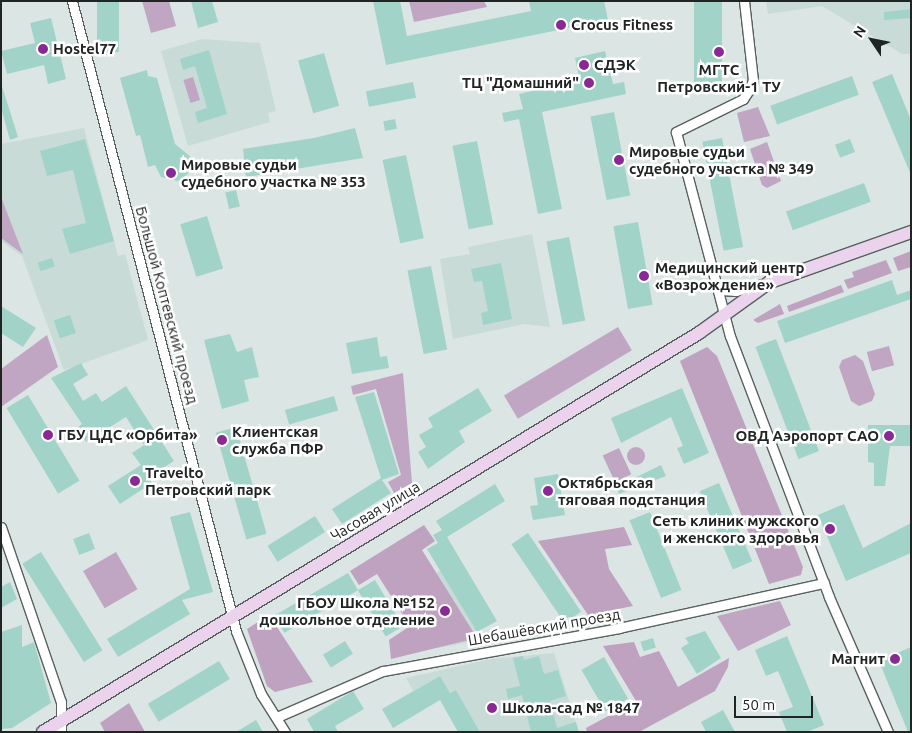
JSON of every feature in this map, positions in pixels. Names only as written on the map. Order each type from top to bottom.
[{"type":"street","name":"Большой Коптевский проезд","points":[[72,1],[235,615]]},
{"type":"street","points":[[744,1],[753,80],[749,90],[742,99],[676,132],[713,282],[724,318],[824,584],[888,732]]},
{"type":"street","name":"Часовая улица","points":[[43,732],[61,726],[235,615],[724,318],[770,282],[911,232]]},
{"type":"street","points":[[713,282],[721,290],[736,291],[770,282]]},
{"type":"street","points":[[1,527],[61,702],[61,726]]},
{"type":"street","name":"Шебашёвский проезд","points":[[277,717],[383,671],[619,628],[824,584]]},
{"type":"street","points":[[235,615],[236,631],[260,694],[277,717],[285,732]]},
{"type":"shaded area","points":[[142,1],[169,1],[176,26],[151,33]]},
{"type":"shaded area","points":[[409,1],[484,1],[487,7],[414,22]]},
{"type":"shaded area","points":[[766,1],[911,1],[911,54],[902,54],[822,6],[768,14]]},
{"type":"shaded area","points":[[202,39],[260,43],[276,111],[268,113],[270,122],[188,146],[161,51]]},
{"type":"shaded area","points":[[193,77],[200,100],[190,103],[183,80]]},
{"type":"shaded area","points":[[758,107],[770,136],[744,142],[737,113]]},
{"type":"shaded area","points":[[84,128],[118,256],[125,254],[148,340],[64,370],[22,256],[1,241],[1,144]]},
{"type":"shaded area","points":[[767,142],[781,181],[767,188],[762,185],[750,149]]},
{"type":"shaded area","points":[[1,197],[23,254],[1,238]]},
{"type":"shaded area","points":[[532,234],[550,327],[524,324],[453,339],[440,259],[470,254],[468,247]]},
{"type":"shaded area","points":[[911,251],[911,267],[898,271],[893,258]]},
{"type":"shaded area","points":[[886,260],[892,273],[848,289],[844,280],[854,277],[852,272]]},
{"type":"shaded area","points":[[841,285],[844,292],[789,312],[787,306]]},
{"type":"shaded area","points":[[780,304],[784,314],[758,323],[753,320]]},
{"type":"shaded area","points":[[618,327],[632,350],[518,419],[504,396]]},
{"type":"shaded area","points":[[47,335],[58,367],[1,407],[1,369]]},
{"type":"shaded area","points":[[889,346],[894,365],[872,371],[867,352]]},
{"type":"shaded area","points":[[707,347],[717,356],[803,567],[801,575],[769,584],[680,361]]},
{"type":"shaded area","points":[[855,355],[863,361],[875,394],[872,401],[859,406],[851,401],[839,367],[842,360]]},
{"type":"shaded area","points":[[403,373],[412,483],[394,493],[388,482],[401,475],[376,389],[353,395],[351,386]]},
{"type":"shaded area","points":[[632,447],[640,447],[645,452],[643,463],[632,465],[627,460],[627,452]]},
{"type":"shaded area","points":[[619,448],[631,474],[615,482],[603,456]]},
{"type":"shaded area","points":[[424,525],[435,541],[422,550],[477,638],[391,659],[389,640],[410,626],[377,574],[359,585],[350,571]]},
{"type":"shaded area","points":[[624,527],[632,545],[605,549],[609,569],[633,606],[588,615],[538,541]]},
{"type":"shaded area","points":[[116,552],[137,589],[105,608],[83,571]]},
{"type":"shaded area","name":"ГБОУ Школа №152 дошкольное отделение","points":[[440,570],[482,640],[437,648],[420,590]]},
{"type":"shaded area","points":[[780,601],[791,625],[738,651],[717,616]]},
{"type":"shaded area","points":[[269,615],[313,682],[275,692],[267,686],[247,629]]},
{"type":"shaded area","points":[[634,642],[640,657],[659,651],[678,687],[729,658],[728,667],[715,691],[639,732],[587,732],[586,728],[636,701],[603,646]]},
{"type":"shaded area","points":[[554,653],[579,732],[480,732],[456,690],[450,693],[440,676],[413,691],[406,678],[491,659]]},
{"type":"shaded area","points":[[129,703],[145,732],[105,732],[100,723]]},
{"type":"building","points":[[97,1],[119,1],[119,52],[97,52]]},
{"type":"building","points":[[191,1],[212,1],[218,22],[198,28]]},
{"type":"building","points":[[373,1],[400,1],[407,36],[531,11],[529,1],[604,1],[608,20],[386,65]]},
{"type":"building","name":"МГТС Петровский-1 ТУ","points":[[694,1],[722,1],[722,90],[694,90]]},
{"type":"building","points":[[911,9],[911,18],[884,20],[884,12]]},
{"type":"building","points":[[51,18],[66,79],[48,84],[44,65],[7,74],[1,51],[35,43],[30,23]]},
{"type":"building","points":[[209,50],[227,114],[198,123],[195,112],[207,108],[195,66],[183,70],[180,59]]},
{"type":"building","points":[[605,51],[613,84],[624,82],[626,94],[542,112],[562,209],[538,214],[519,119],[504,122],[502,113],[523,109],[519,94],[580,80],[575,58]]},
{"type":"building","points":[[324,53],[339,106],[313,113],[298,60]]},
{"type":"building","points":[[147,70],[148,76],[157,78],[175,144],[191,157],[188,174],[178,181],[161,177],[155,165],[148,167],[140,135],[136,136],[120,78]]},
{"type":"building","points":[[892,74],[911,120],[911,175],[872,82]]},
{"type":"building","points":[[852,76],[859,95],[777,125],[770,106]]},
{"type":"building","points":[[413,82],[416,98],[369,107],[366,91]]},
{"type":"building","points":[[1,83],[18,137],[10,140],[1,108]]},
{"type":"building","points":[[614,112],[630,195],[607,200],[590,117]]},
{"type":"building","points":[[395,119],[397,129],[385,131],[383,121]]},
{"type":"building","points":[[355,128],[363,158],[246,177],[243,149],[314,138]]},
{"type":"building","points":[[722,138],[743,247],[724,251],[702,142]]},
{"type":"building","points":[[85,139],[114,241],[70,254],[62,229],[86,223],[73,170],[47,176],[40,151]]},
{"type":"building","points":[[850,139],[855,152],[840,158],[835,145]]},
{"type":"building","points":[[477,141],[493,224],[469,229],[452,146]]},
{"type":"building","points":[[406,155],[424,238],[400,243],[383,160]]},
{"type":"building","points":[[864,183],[871,202],[793,230],[786,211]]},
{"type":"building","points":[[236,190],[240,207],[229,209],[225,192]]},
{"type":"building","points":[[207,216],[223,269],[196,277],[180,224]]},
{"type":"building","points":[[638,222],[653,305],[628,309],[613,226]]},
{"type":"building","points":[[569,237],[585,320],[563,325],[546,241]]},
{"type":"building","points":[[52,258],[55,267],[41,271],[38,263]]},
{"type":"building","points":[[501,263],[512,319],[483,325],[481,313],[488,311],[482,281],[474,282],[471,269]]},
{"type":"building","points":[[431,266],[447,349],[424,354],[407,271]]},
{"type":"building","points":[[892,280],[897,295],[911,290],[911,299],[785,343],[777,321]]},
{"type":"building","points":[[1,306],[36,328],[23,347],[1,333]]},
{"type":"building","points":[[70,315],[76,333],[60,338],[54,320]]},
{"type":"building","points":[[230,334],[237,352],[252,347],[259,377],[244,380],[249,401],[222,409],[204,340]]},
{"type":"building","points":[[377,337],[380,357],[387,356],[389,368],[352,374],[346,343]]},
{"type":"building","points":[[776,339],[819,451],[798,459],[755,347]]},
{"type":"building","points":[[81,363],[88,375],[73,384],[83,401],[96,393],[102,402],[126,386],[174,461],[148,477],[152,483],[120,504],[108,486],[141,465],[132,453],[144,445],[126,417],[86,442],[77,428],[82,424],[51,378]]},
{"type":"building","points":[[478,388],[492,411],[459,431],[465,442],[428,469],[418,452],[426,447],[419,435],[433,427],[428,418]]},
{"type":"building","points":[[682,388],[709,453],[684,464],[677,448],[683,446],[671,417],[621,443],[611,418]]},
{"type":"building","points":[[374,392],[399,474],[382,480],[391,493],[342,524],[332,509],[381,478],[355,397]]},
{"type":"building","points":[[28,395],[80,481],[58,494],[7,408]]},
{"type":"building","points":[[334,396],[338,410],[289,424],[285,410]]},
{"type":"building","name":"ОВД Аэропорт САО","points":[[868,425],[911,425],[911,446],[890,446],[885,486],[874,486],[874,463],[868,462]]},
{"type":"building","points":[[236,427],[267,534],[246,539],[216,433]]},
{"type":"building","points":[[661,465],[666,476],[619,494],[616,487]]},
{"type":"building","name":"Октябрьская тяговая подстанция","points":[[558,474],[565,515],[533,520],[530,506],[538,505],[534,478]]},
{"type":"building","points":[[719,483],[752,561],[733,569],[700,491]]},
{"type":"building","points":[[495,484],[505,501],[447,537],[497,621],[477,632],[427,549],[438,543],[433,535],[442,530],[436,521]]},
{"type":"building","points":[[844,504],[863,548],[911,523],[911,553],[846,581],[818,515]]},
{"type":"building","points":[[190,512],[213,592],[182,600],[190,614],[118,657],[107,639],[190,589],[170,517]]},
{"type":"building","points":[[650,512],[681,590],[661,598],[630,520]]},
{"type":"building","points":[[315,516],[325,532],[278,562],[268,546]]},
{"type":"building","points":[[89,533],[95,549],[79,555],[73,539]]},
{"type":"building","points":[[528,533],[581,612],[565,623],[511,544]]},
{"type":"building","points":[[41,552],[102,650],[84,662],[22,564]]},
{"type":"building","points":[[348,573],[358,590],[284,633],[274,616]]},
{"type":"building","points":[[375,580],[403,626],[386,637],[358,590]]},
{"type":"building","points":[[10,582],[17,599],[1,608],[1,587]]},
{"type":"building","points":[[22,625],[22,647],[34,642],[51,703],[12,728],[1,729],[1,632]]},
{"type":"building","points":[[705,631],[721,658],[697,674],[681,648],[689,643],[685,638]]},
{"type":"building","points":[[787,636],[824,725],[807,732],[787,732],[779,712],[793,707],[778,671],[766,676],[755,650]]},
{"type":"building","points":[[653,638],[656,648],[643,651],[641,642]]},
{"type":"building","points":[[345,641],[353,654],[331,667],[323,655]]},
{"type":"building","points":[[911,647],[911,732],[908,732],[879,661]]},
{"type":"building","points":[[523,656],[524,660],[539,656],[544,674],[558,670],[566,696],[550,701],[557,728],[576,722],[579,732],[531,732],[522,695],[508,699],[506,689],[520,686],[513,658]]},
{"type":"building","points":[[604,657],[628,699],[605,712],[581,670]]},
{"type":"building","points":[[219,661],[230,679],[159,722],[148,704]]},
{"type":"building","points":[[440,676],[450,693],[456,690],[480,732],[458,732],[440,700],[393,728],[382,709]]},
{"type":"building","points":[[353,691],[364,709],[335,726],[338,732],[314,732],[307,719]]},
{"type":"building","points":[[723,710],[735,732],[706,732],[701,722]]},
{"type":"building","points":[[256,720],[263,732],[236,732]]},
{"type":"place","name":"Crocus Fitness","points":[[561,25]]},
{"type":"place","name":"Hostel77","points":[[43,49]]},
{"type":"place","name":"МГТС Петровский-1 ТУ","points":[[719,52]]},
{"type":"place","name":"СДЭК","points":[[584,65]]},
{"type":"place","name":"ТЦ \"Домашний\"","points":[[589,83]]},
{"type":"place","name":"Мировые судьи судебного участка № 349","points":[[619,160]]},
{"type":"place","name":"Мировые судьи судебного участка № 353","points":[[171,173]]},
{"type":"place","name":"Медицинский центр «Возрождение»","points":[[644,276]]},
{"type":"place","name":"ГБУ ЦДС «Орбита»","points":[[48,435]]},
{"type":"place","name":"ОВД Аэропорт САО","points":[[889,436]]},
{"type":"place","name":"Клиентская служба ПФР","points":[[222,440]]},
{"type":"place","name":"Travelto Петровский парк","points":[[135,481]]},
{"type":"place","name":"Октябрьская тяговая подстанция","points":[[548,491]]},
{"type":"place","name":"Сеть клиник мужского и женского здоровья","points":[[830,529]]},
{"type":"place","name":"ГБОУ Школа №152 дошкольное отделение","points":[[445,611]]},
{"type":"place","name":"Магнит","points":[[895,659]]},
{"type":"place","name":"Школа-сад № 1847","points":[[492,708]]}]
